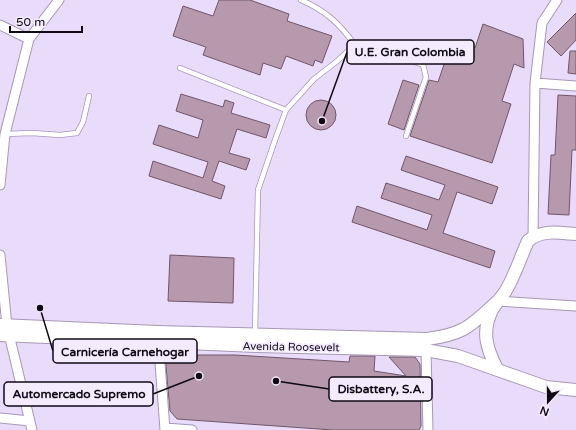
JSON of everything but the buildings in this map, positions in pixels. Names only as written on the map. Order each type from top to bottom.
[{"type":"street","points":[[0,185],[2,133],[29,39],[59,0]]},
{"type":"street","points":[[533,236],[535,83],[542,23],[557,0]]},
{"type":"street","points":[[0,25],[29,39]]},
{"type":"street","points":[[535,83],[576,86]]},
{"type":"street","points":[[497,369],[487,348],[486,339],[492,311],[505,292],[528,241],[533,236],[550,232],[576,234]]},
{"type":"street","points":[[0,255],[4,331],[31,426]]},
{"type":"street","points":[[498,301],[576,306]]},
{"type":"street","name":"Avenida Roosevelt","points":[[158,337],[255,335],[434,338],[455,334],[468,327],[478,321],[498,301]]},
{"type":"street","name":"Avenida Roosevelt","points":[[4,331],[426,350],[458,356],[546,387],[576,390]]},
{"type":"street","points":[[158,337],[165,429],[192,430]]},
{"type":"street","points":[[426,350],[428,430]]},
{"type":"street","points":[[0,418],[31,426]]},
{"type":"lane","points":[[301,0],[318,8],[338,23],[355,45]]},
{"type":"lane","points":[[255,335],[258,190],[286,110],[314,79],[355,45],[368,45],[423,65],[426,77],[406,136]]},
{"type":"lane","points":[[180,68],[286,110]]},
{"type":"lane","points":[[2,133],[39,133],[60,136],[77,133],[83,122],[89,96]]},
{"type":"place","name":"U.E. Gran Colombia","points":[[322,121]]},
{"type":"place","name":"Carnicería Carnehogar","points":[[40,308]]},
{"type":"place","name":"Automercado Supremo","points":[[199,376]]},
{"type":"place","name":"Disbattery, S.A.","points":[[276,381]]}]
